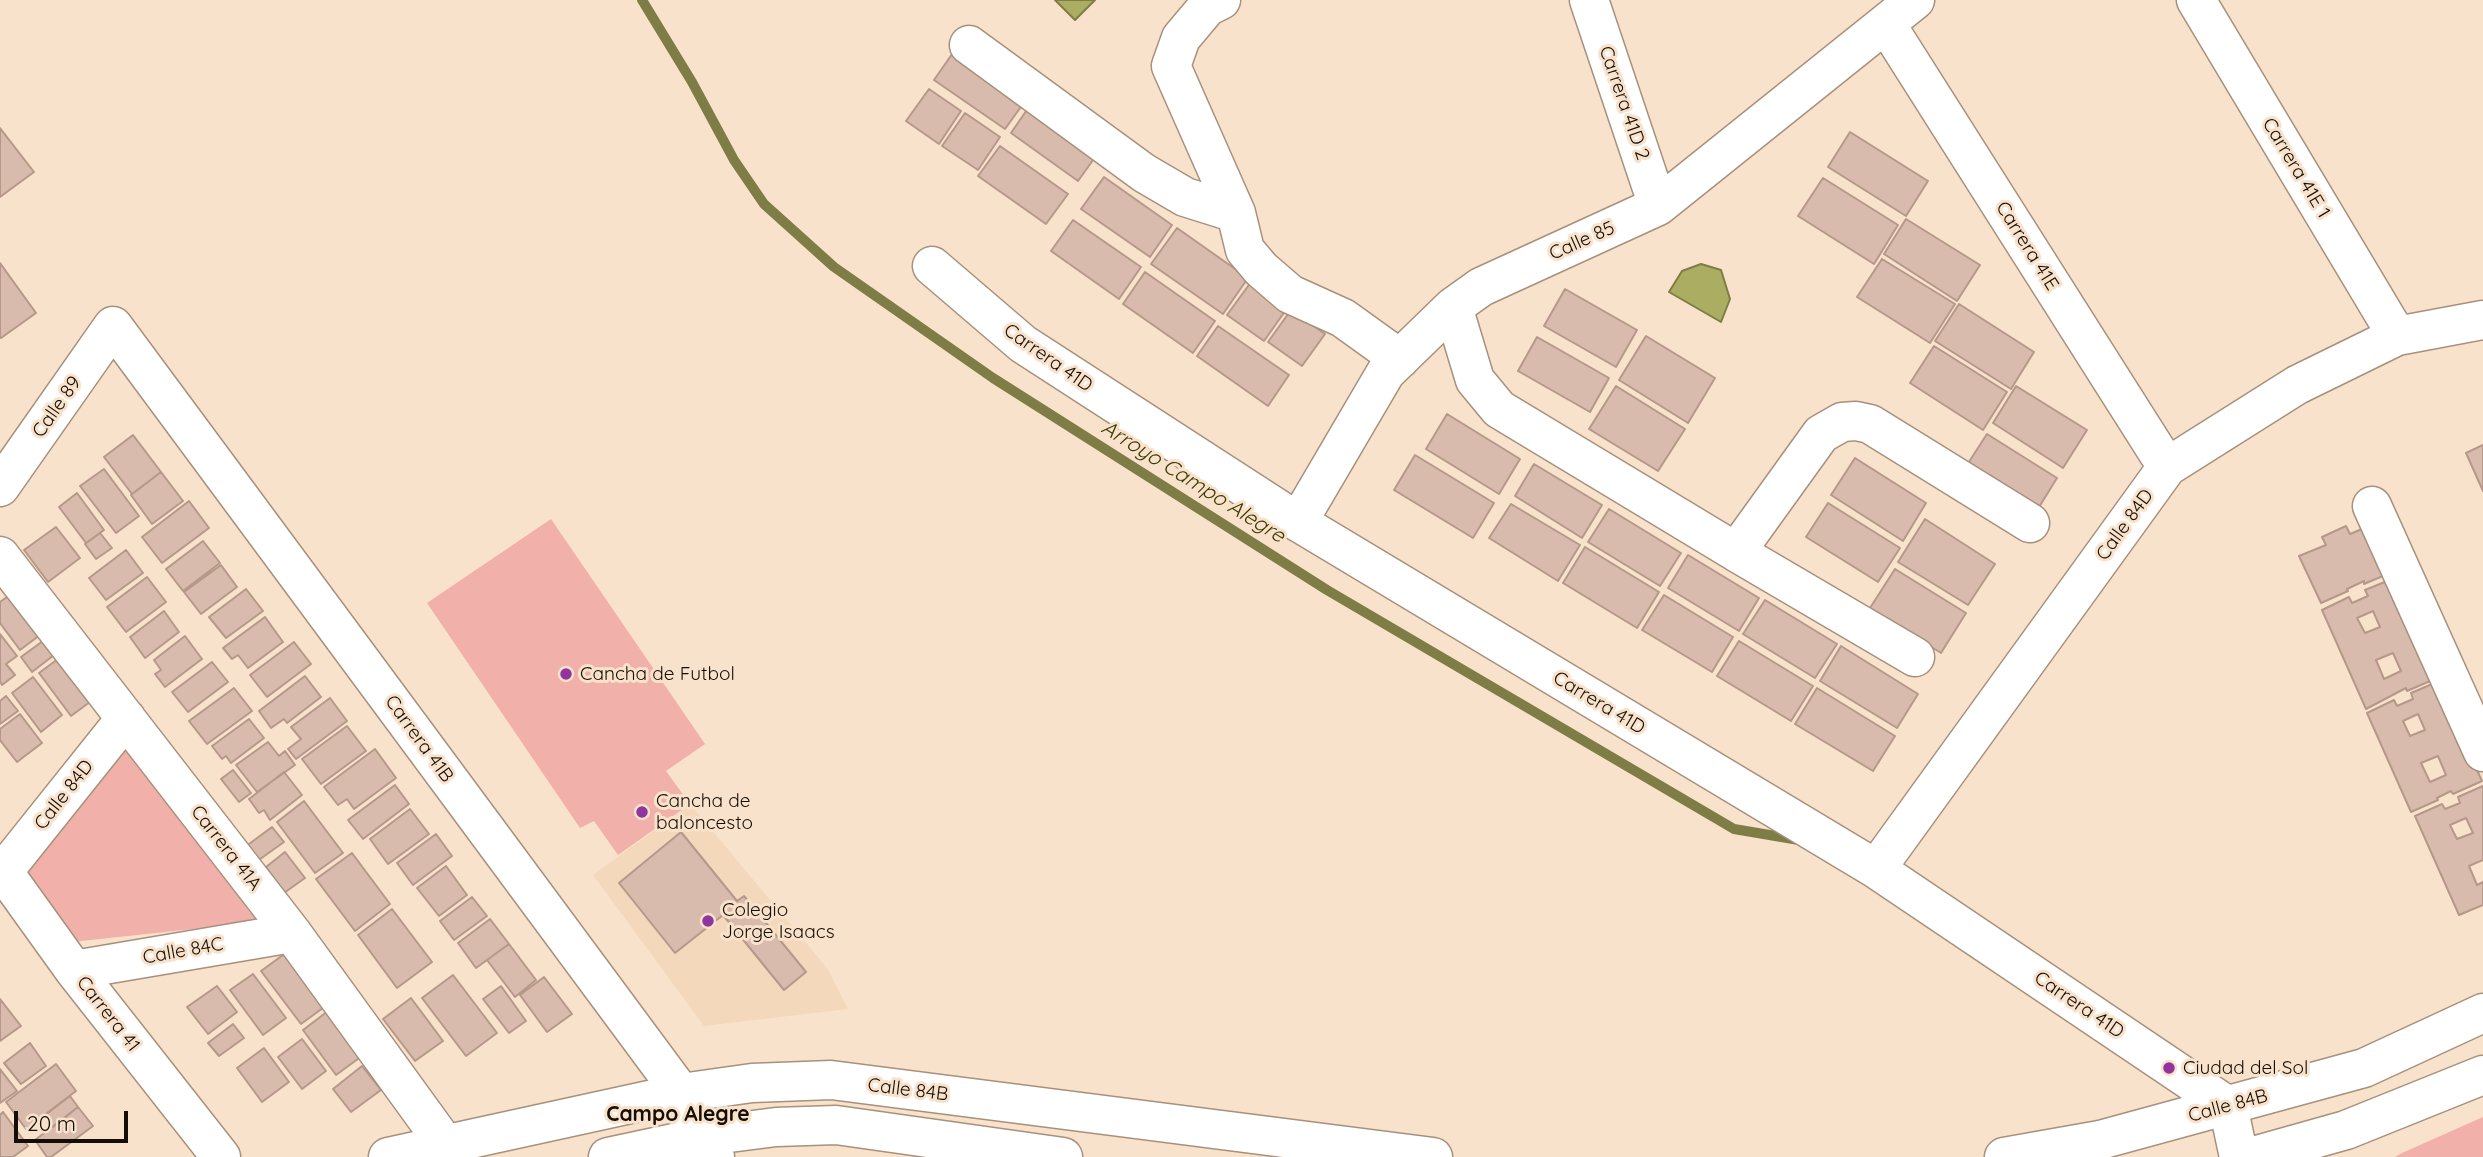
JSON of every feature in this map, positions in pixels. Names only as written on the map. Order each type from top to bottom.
[{"type":"street","points":[[1221,0],[1207,7],[1181,38],[1171,66],[1236,213],[1245,250],[1290,294],[1343,318],[1400,359]]},
{"type":"street","name":"Carrera 41D 2","points":[[1589,0],[1658,206]]},
{"type":"street","name":"Calle 85","points":[[1298,522],[1386,372],[1453,307],[1480,286],[1658,206],[1915,0]]},
{"type":"street","name":"Carrera 41E 1","points":[[2196,0],[2397,335]]},
{"type":"street","name":"Carrera 41E","points":[[1886,24],[2167,467]]},
{"type":"street","points":[[969,45],[1144,173],[1185,197],[1236,213]]},
{"type":"street","name":"Carrera 41D","points":[[932,266],[1023,344],[1298,522],[1876,869],[2228,1106]]},
{"type":"street","points":[[1453,307],[1475,380],[1499,409],[1915,657]]},
{"type":"street","name":"Calle 84D","points":[[1876,869],[2167,467],[2297,385],[2397,335],[2483,320]]},
{"type":"street","name":"Calle 89","points":[[0,487],[113,326]]},
{"type":"street","name":"Carrera 41B","points":[[113,326],[681,1093],[711,1147]]},
{"type":"street","points":[[1736,552],[1821,433],[1842,422],[1870,424],[2030,523]]},
{"type":"street","points":[[2372,506],[2483,752]]},
{"type":"street","name":"Carrera 41A","points":[[0,556],[292,933],[445,1144]]},
{"type":"street","name":"Calle 84D","points":[[2,870],[125,718]]},
{"type":"street","name":"Carrera 41","points":[[2,870],[74,970],[221,1157]]},
{"type":"street","name":"Calle 84C","points":[[74,970],[292,933]]},
{"type":"street","name":"Calle 84B","points":[[2004,1157],[2100,1140],[2364,1068],[2483,1013]]},
{"type":"street","points":[[2250,1157],[2346,1130],[2483,1074]]},
{"type":"street","name":"Calle 84B","points":[[388,1157],[681,1093],[752,1083],[831,1080],[1433,1157]]},
{"type":"street","points":[[2228,1106],[2239,1157]]},
{"type":"street","points":[[608,1157],[711,1147],[776,1127],[836,1125],[1063,1157]]},
{"type":"shaded area","points":[[1055,0],[1095,0],[1075,20]]},
{"type":"shaded area","points":[[1701,264],[1721,270],[1730,299],[1721,322],[1669,292],[1682,271]]},
{"type":"shaded area","name":"Cancha de Futbol","points":[[551,519],[705,744],[666,771],[690,804],[618,855],[594,821],[580,828],[427,603]]},
{"type":"shaded area","points":[[121,745],[258,922],[72,942],[18,868]]},
{"type":"shaded area","name":"Colegio Jorge Isaacs","points":[[690,804],[827,968],[848,1009],[704,1026],[593,875]]},
{"type":"shaded area","points":[[2483,1117],[2483,1157],[2395,1157],[2402,1153]]},
{"type":"building","points":[[957,47],[1028,97],[1005,129],[934,80]]},
{"type":"building","points":[[929,89],[961,111],[939,144],[906,121]]},
{"type":"building","points":[[1033,101],[1101,149],[1078,181],[1011,133]]},
{"type":"building","points":[[965,113],[1000,137],[978,170],[942,146]]},
{"type":"building","points":[[0,128],[34,172],[0,197]]},
{"type":"building","points":[[1850,132],[1928,181],[1906,216],[1828,167]]},
{"type":"building","points":[[1000,146],[1068,194],[1046,224],[978,176]]},
{"type":"building","points":[[1104,177],[1172,225],[1150,257],[1081,209]]},
{"type":"building","points":[[1823,178],[1898,225],[1874,264],[1798,216]]},
{"type":"building","points":[[1906,219],[1980,265],[1957,301],[1884,254]]},
{"type":"building","points":[[1073,220],[1141,267],[1119,299],[1051,251]]},
{"type":"building","points":[[1177,228],[1248,278],[1223,314],[1151,264]]},
{"type":"building","points":[[1882,259],[1955,304],[1930,343],[1857,297]]},
{"type":"building","points":[[0,263],[36,313],[1,338],[0,338]]},
{"type":"building","points":[[1145,272],[1215,321],[1193,353],[1123,304]]},
{"type":"building","points":[[1251,282],[1288,307],[1264,341],[1227,315]]},
{"type":"building","points":[[1565,289],[1637,330],[1616,367],[1544,326]]},
{"type":"building","points":[[1959,304],[2034,352],[2011,389],[1935,341]]},
{"type":"building","points":[[1291,310],[1325,334],[1302,366],[1268,342]]},
{"type":"building","points":[[1218,326],[1289,375],[1268,406],[1197,356]]},
{"type":"building","points":[[1646,336],[1715,378],[1688,423],[1619,380]]},
{"type":"building","points":[[1537,337],[1609,378],[1590,412],[1518,371]]},
{"type":"building","points":[[1934,346],[2007,392],[1983,430],[1910,383]]},
{"type":"building","points":[[1616,386],[1685,429],[1658,471],[1589,429]]},
{"type":"building","points":[[2016,386],[2087,430],[2063,468],[1993,423]]},
{"type":"building","points":[[1447,414],[1520,459],[1499,494],[1426,449]]},
{"type":"building","points":[[1987,434],[2057,478],[2036,512],[1965,468]]},
{"type":"building","points":[[133,435],[161,472],[132,494],[104,457]]},
{"type":"building","points":[[2483,445],[2483,491],[2466,453]]},
{"type":"building","points":[[1415,455],[1494,503],[1473,538],[1394,490]]},
{"type":"building","points":[[1855,458],[1926,503],[1903,541],[1831,495]]},
{"type":"building","points":[[1534,464],[1602,505],[1582,538],[1515,496]]},
{"type":"building","points":[[104,469],[139,516],[116,533],[80,486]]},
{"type":"building","points":[[161,472],[183,501],[152,524],[131,495]]},
{"type":"building","points":[[77,493],[104,530],[86,543],[59,507]]},
{"type":"building","points":[[189,501],[209,528],[162,563],[142,537]]},
{"type":"building","points":[[1828,503],[1900,548],[1878,582],[1806,537]]},
{"type":"building","points":[[1511,504],[1580,545],[1558,581],[1489,538]]},
{"type":"building","points":[[1609,509],[1681,553],[1660,586],[1588,542]]},
{"type":"building","points":[[1925,519],[1995,564],[1968,605],[1898,562]]},
{"type":"building","points":[[2346,526],[2350,534],[2369,526],[2390,573],[2364,584],[2364,581],[2321,603],[2299,556],[2326,545],[2322,537]]},
{"type":"building","points":[[56,527],[80,558],[48,582],[24,550]]},
{"type":"building","points":[[100,533],[112,548],[96,559],[85,544]]},
{"type":"building","points":[[203,541],[220,563],[183,591],[166,569]]},
{"type":"building","points":[[1585,547],[1659,592],[1637,628],[1563,583]]},
{"type":"building","points":[[126,550],[143,573],[106,600],[89,578]]},
{"type":"building","points":[[1688,555],[1759,598],[1739,631],[1668,588]]},
{"type":"building","points":[[221,565],[237,587],[201,614],[184,592]]},
{"type":"building","points":[[1895,569],[1966,613],[1941,653],[1870,608]]},
{"type":"building","points":[[147,577],[166,602],[126,632],[107,607]]},
{"type":"building","points":[[2392,579],[2437,678],[2407,691],[2406,688],[2366,709],[2322,610],[2349,597],[2352,603],[2368,596],[2365,590]],"holes":[[[2373,611],[2380,627],[2365,633],[2357,618]],[[2393,653],[2401,671],[2384,679],[2376,660]]]},
{"type":"building","points":[[246,589],[263,611],[226,638],[209,617]]},
{"type":"building","points":[[14,592],[44,632],[20,650],[0,623],[0,602]]},
{"type":"building","points":[[1664,595],[1733,637],[1712,672],[1642,630]]},
{"type":"building","points":[[1765,600],[1837,644],[1815,678],[1743,634]]},
{"type":"building","points":[[164,611],[179,632],[145,658],[130,637]]},
{"type":"building","points":[[265,617],[283,642],[248,668],[238,655],[232,659],[223,648]]},
{"type":"building","points":[[0,634],[17,656],[6,664],[15,675],[2,685],[0,681]]},
{"type":"building","points":[[185,636],[202,659],[165,687],[155,674],[161,670],[154,660]]},
{"type":"building","points":[[47,638],[58,652],[32,672],[21,657]]},
{"type":"building","points":[[1739,641],[1813,686],[1791,721],[1717,676]]},
{"type":"building","points":[[294,642],[311,664],[267,697],[250,675]]},
{"type":"building","points":[[1841,646],[1918,694],[1897,728],[1820,681]]},
{"type":"building","points":[[66,653],[98,696],[71,716],[39,673]]},
{"type":"building","points":[[212,662],[228,682],[188,712],[172,692]]},
{"type":"building","points":[[305,676],[321,697],[287,723],[284,719],[271,728],[259,711]]},
{"type":"building","points":[[33,677],[62,715],[41,732],[12,693]]},
{"type":"building","points":[[2437,682],[2482,781],[2453,794],[2451,791],[2411,812],[2367,713],[2394,700],[2397,706],[2413,699],[2411,693]],"holes":[[[2418,714],[2425,730],[2410,736],[2403,721]],[[2438,756],[2446,775],[2430,782],[2421,763]]]},
{"type":"building","points":[[234,688],[252,711],[207,744],[189,721]]},
{"type":"building","points":[[1817,688],[1895,736],[1873,771],[1795,724]]},
{"type":"building","points":[[6,696],[18,711],[0,724],[0,701]]},
{"type":"building","points":[[330,698],[347,721],[296,759],[288,749],[301,739],[291,727]]},
{"type":"building","points":[[20,714],[42,743],[17,762],[0,740],[0,729]]},
{"type":"building","points":[[249,719],[264,738],[231,763],[226,756],[222,759],[212,746]]},
{"type":"building","points":[[347,726],[366,751],[321,784],[302,759]]},
{"type":"building","points":[[268,742],[279,756],[285,751],[295,765],[257,792],[236,765]]},
{"type":"building","points":[[375,749],[396,778],[354,809],[347,799],[338,805],[324,787]]},
{"type":"building","points":[[233,770],[251,793],[239,802],[221,779]]},
{"type":"building","points":[[284,772],[302,795],[270,820],[264,810],[259,813],[249,799]]},
{"type":"building","points":[[395,785],[409,804],[363,839],[348,820]]},
{"type":"building","points":[[2483,786],[2483,860],[2469,866],[2477,885],[2483,882],[2483,905],[2459,915],[2415,816],[2442,804],[2445,809],[2460,803],[2458,797]],"holes":[[[2466,818],[2473,833],[2457,839],[2450,825]]]},
{"type":"building","points":[[304,801],[343,853],[315,873],[277,822]]},
{"type":"building","points":[[410,809],[429,834],[388,864],[370,839]]},
{"type":"building","points":[[272,827],[284,842],[256,862],[245,847]]},
{"type":"building","points":[[681,832],[737,901],[744,896],[806,972],[784,990],[723,915],[675,953],[619,883]]},
{"type":"building","points":[[436,834],[452,856],[413,885],[397,863]]},
{"type":"building","points":[[285,852],[305,878],[284,893],[266,867]]},
{"type":"building","points":[[352,853],[390,904],[355,931],[316,879]]},
{"type":"building","points":[[446,866],[467,895],[439,916],[417,888]]},
{"type":"building","points":[[472,897],[487,916],[454,940],[440,921]]},
{"type":"building","points":[[392,909],[432,962],[397,988],[358,935]]},
{"type":"building","points":[[490,919],[509,944],[476,968],[458,943]]},
{"type":"building","points":[[509,944],[536,980],[515,997],[487,960]]},
{"type":"building","points":[[287,952],[327,1005],[301,1024],[261,971]]},
{"type":"building","points":[[253,974],[286,1018],[263,1035],[230,990]]},
{"type":"building","points":[[453,975],[497,1033],[466,1056],[422,998]]},
{"type":"building","points":[[544,977],[572,1014],[547,1032],[520,995]]},
{"type":"building","points":[[217,986],[237,1012],[208,1034],[187,1007]]},
{"type":"building","points":[[501,986],[526,1021],[509,1033],[483,999]]},
{"type":"building","points":[[411,998],[443,1041],[415,1061],[383,1019]]},
{"type":"building","points":[[0,999],[21,1026],[0,1041]]},
{"type":"building","points":[[328,1011],[362,1056],[336,1075],[303,1030]]},
{"type":"building","points":[[233,1024],[244,1038],[219,1056],[208,1043]]},
{"type":"building","points":[[302,1039],[326,1071],[302,1089],[278,1057]]},
{"type":"building","points":[[30,1043],[46,1066],[21,1084],[4,1063]]},
{"type":"building","points":[[264,1048],[289,1082],[262,1102],[237,1068]]},
{"type":"building","points":[[56,1064],[76,1091],[26,1129],[6,1102]]},
{"type":"building","points":[[362,1066],[381,1090],[351,1112],[333,1089]]},
{"type":"building","points":[[0,1069],[17,1091],[0,1103]]},
{"type":"building","points":[[70,1096],[78,1107],[53,1127],[44,1116]]},
{"type":"building","points":[[78,1107],[93,1126],[51,1157],[47,1157],[35,1140]]},
{"type":"building","points":[[3,1112],[28,1146],[13,1157],[0,1157],[0,1115]]},
{"type":"waterway","name":"Arroyo Campo Alegre","points":[[642,0],[692,82],[734,160],[764,204],[834,267],[993,378],[1327,590],[1734,829],[1799,840]]},
{"type":"place","name":"Cancha de Futbol","points":[[566,674]]},
{"type":"place","name":"Cancha de baloncesto","points":[[642,812]]},
{"type":"place","name":"Colegio Jorge Isaacs","points":[[708,921]]},
{"type":"place","name":"Ciudad del Sol","points":[[2169,1068]]},
{"type":"district","name":"Campo Alegre","points":[[678,1115]]}]
